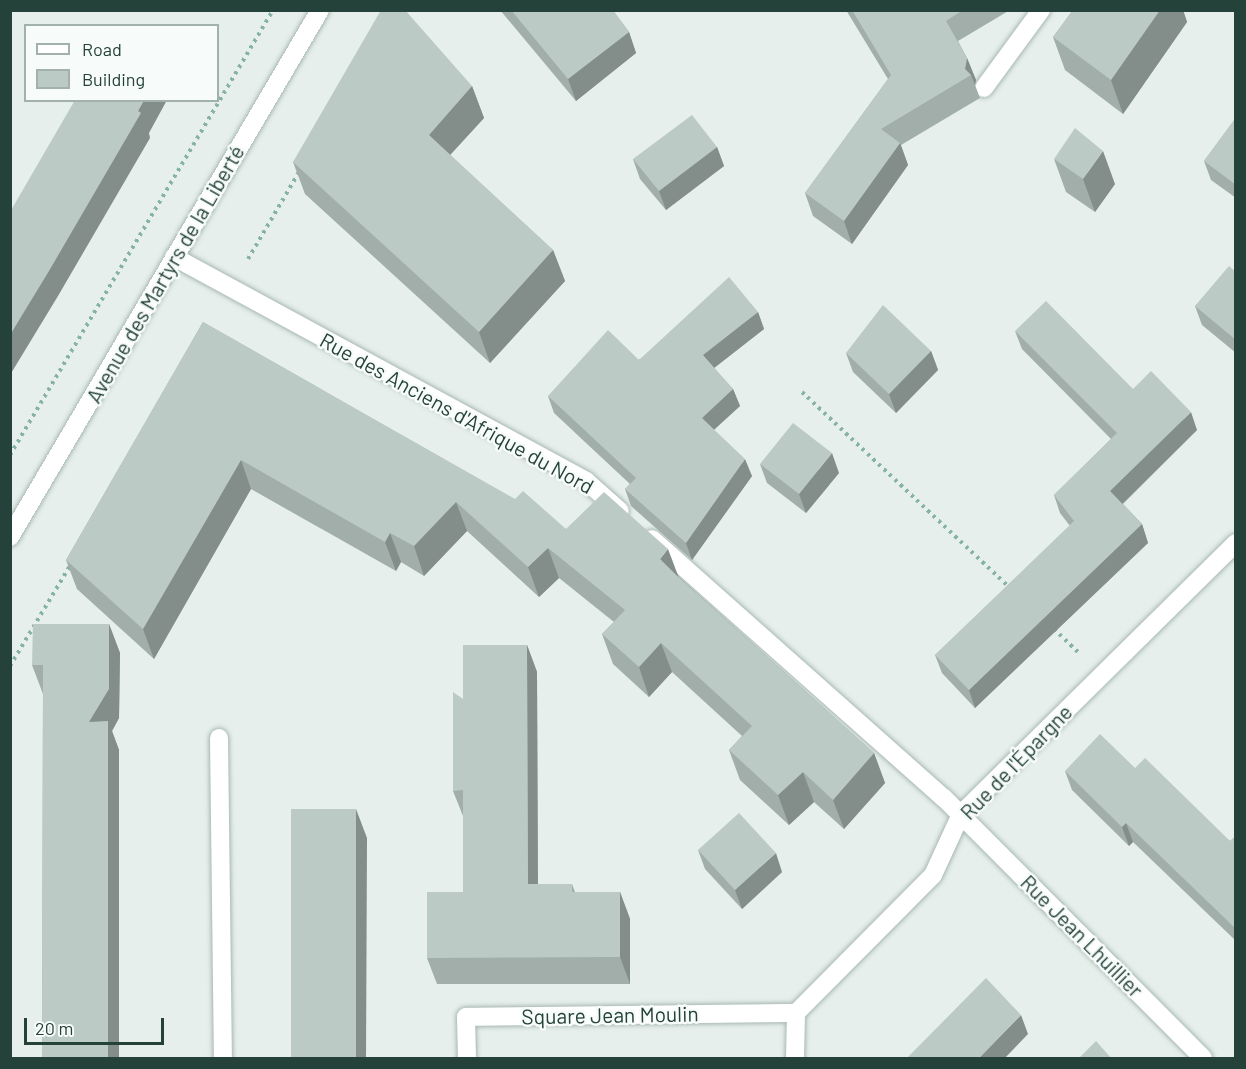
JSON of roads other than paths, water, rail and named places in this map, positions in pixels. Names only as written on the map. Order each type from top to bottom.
[{"type":"street","name":"Avenue des Martyrs de la Liberté","points":[[10,537],[320,10]]},
{"type":"street","points":[[984,88],[1041,10]]},
{"type":"street","name":"Rue des Anciens d'Afrique du Nord","points":[[174,257],[586,481],[961,814]]},
{"type":"street","name":"Rue de l'Épargne","points":[[796,1013],[933,875],[961,814],[1101,673],[1236,543]]},
{"type":"street","points":[[219,738],[223,1059]]},
{"type":"street","name":"Rue Jean Lhuillier","points":[[961,814],[1203,1059]]},
{"type":"street","points":[[795,1059],[796,1013]]},
{"type":"street","name":"Square Jean Moulin","points":[[467,1059],[466,1017],[796,1013]]}]
